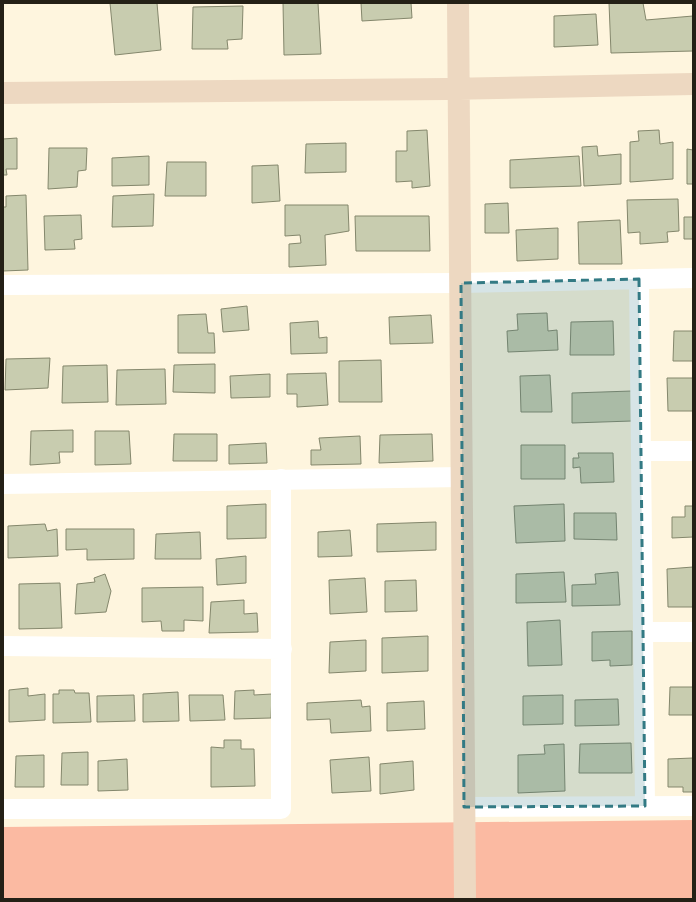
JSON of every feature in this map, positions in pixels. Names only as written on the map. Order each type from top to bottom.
[{"type":"street","points":[[458,3],[460,89],[465,899]]},
{"type":"street","points":[[3,93],[460,89],[693,84]]},
{"type":"street","points":[[3,285],[461,283],[693,278]]},
{"type":"street","points":[[639,279],[645,806]]},
{"type":"street","points":[[641,451],[693,451]]},
{"type":"street","points":[[3,484],[462,477]]},
{"type":"street","points":[[3,809],[281,809],[281,479]]},
{"type":"street","points":[[643,632],[693,632]]},
{"type":"street","points":[[3,646],[282,649]]},
{"type":"street","points":[[464,807],[693,806]]},
{"type":"highlighted area","points":[[639,279],[645,806],[464,807],[461,283]]},
{"type":"shaded area","points":[[693,820],[693,899],[3,899],[3,827]]},
{"type":"building","points":[[110,3],[157,3],[161,50],[115,55]]},
{"type":"building","points":[[283,3],[318,3],[321,54],[284,55]]},
{"type":"building","points":[[361,3],[411,3],[412,18],[362,21]]},
{"type":"building","points":[[609,3],[643,3],[646,20],[693,16],[693,51],[611,53]]},
{"type":"building","points":[[243,6],[242,39],[227,40],[228,49],[192,49],[193,7]]},
{"type":"building","points":[[596,14],[598,45],[554,47],[554,16]]},
{"type":"building","points":[[427,130],[430,186],[412,188],[412,181],[396,182],[396,151],[407,151],[407,131]]},
{"type":"building","points":[[659,130],[660,144],[673,142],[673,179],[630,182],[630,142],[639,141],[638,131]]},
{"type":"building","points":[[17,138],[17,169],[6,169],[7,175],[3,175],[3,139]]},
{"type":"building","points":[[346,143],[346,172],[305,173],[306,144]]},
{"type":"building","points":[[597,146],[598,156],[621,154],[621,184],[584,186],[582,147]]},
{"type":"building","points":[[49,148],[87,148],[86,170],[78,171],[77,187],[48,189]]},
{"type":"building","points":[[687,149],[693,150],[693,184],[687,184]]},
{"type":"building","points":[[149,156],[149,185],[112,186],[112,158]]},
{"type":"building","points":[[579,156],[581,186],[510,188],[510,160]]},
{"type":"building","points":[[167,162],[206,162],[206,196],[165,196]]},
{"type":"building","points":[[278,165],[280,201],[252,203],[252,166]]},
{"type":"building","points":[[154,194],[153,226],[112,227],[113,196]]},
{"type":"building","points":[[26,195],[28,270],[3,271],[3,207],[6,207],[6,196]]},
{"type":"building","points":[[678,199],[679,231],[667,232],[668,242],[640,244],[640,232],[628,233],[627,200]]},
{"type":"building","points":[[508,203],[509,233],[485,233],[485,204]]},
{"type":"building","points":[[285,205],[348,205],[349,231],[325,235],[326,265],[289,267],[289,244],[301,243],[300,235],[285,236]]},
{"type":"building","points":[[81,215],[82,239],[74,240],[75,249],[45,250],[44,216]]},
{"type":"building","points":[[355,216],[429,216],[430,251],[356,251]]},
{"type":"building","points":[[684,217],[693,217],[693,239],[684,239]]},
{"type":"building","points":[[620,220],[622,264],[579,264],[578,222]]},
{"type":"building","points":[[558,228],[558,259],[517,261],[516,230]]},
{"type":"building","points":[[247,306],[249,330],[223,332],[221,309]]},
{"type":"building","points":[[547,313],[548,331],[557,330],[558,350],[508,352],[507,331],[518,330],[517,314]]},
{"type":"building","points":[[206,314],[208,333],[214,333],[215,353],[178,353],[178,315]]},
{"type":"building","points":[[431,315],[433,343],[390,344],[389,317]]},
{"type":"building","points":[[318,321],[319,338],[327,337],[327,353],[291,354],[290,323]]},
{"type":"building","points":[[613,321],[614,355],[570,355],[571,322]]},
{"type":"building","points":[[674,331],[693,331],[693,361],[673,361]]},
{"type":"building","points":[[50,358],[48,388],[5,390],[6,359]]},
{"type":"building","points":[[381,360],[382,402],[339,402],[339,361]]},
{"type":"building","points":[[215,364],[215,393],[173,392],[174,365]]},
{"type":"building","points":[[107,365],[108,402],[62,403],[63,366]]},
{"type":"building","points":[[165,369],[166,404],[116,405],[117,370]]},
{"type":"building","points":[[326,373],[328,405],[297,407],[297,394],[287,394],[287,374]]},
{"type":"building","points":[[270,374],[270,397],[231,398],[230,376]]},
{"type":"building","points":[[550,375],[552,412],[521,412],[520,376]]},
{"type":"building","points":[[667,378],[693,378],[693,411],[668,411]]},
{"type":"building","points":[[632,391],[632,421],[572,423],[572,393]]},
{"type":"building","points":[[73,430],[73,452],[59,452],[60,463],[30,465],[31,431]]},
{"type":"building","points":[[95,431],[129,431],[131,464],[95,465]]},
{"type":"building","points":[[174,434],[217,434],[217,461],[173,461]]},
{"type":"building","points":[[432,434],[433,461],[379,463],[380,435]]},
{"type":"building","points":[[360,436],[361,464],[311,465],[311,450],[321,450],[319,438]]},
{"type":"building","points":[[266,443],[267,463],[229,464],[229,445]]},
{"type":"building","points":[[521,445],[565,445],[565,479],[521,479]]},
{"type":"building","points":[[578,453],[613,453],[614,482],[581,483],[580,467],[573,468],[573,458],[579,458]]},
{"type":"building","points":[[266,504],[266,538],[227,539],[227,506]]},
{"type":"building","points":[[564,504],[565,541],[516,543],[514,506]]},
{"type":"building","points":[[685,506],[693,506],[693,537],[672,538],[672,517],[685,517]]},
{"type":"building","points":[[574,513],[616,513],[617,540],[574,539]]},
{"type":"building","points":[[436,522],[436,550],[377,552],[377,524]]},
{"type":"building","points":[[45,524],[47,531],[57,529],[58,556],[8,558],[8,526]]},
{"type":"building","points":[[66,529],[134,529],[134,559],[87,560],[87,549],[66,550]]},
{"type":"building","points":[[350,530],[352,556],[318,557],[318,532]]},
{"type":"building","points":[[200,532],[201,559],[155,559],[156,534]]},
{"type":"building","points":[[246,556],[246,583],[217,585],[216,559]]},
{"type":"building","points":[[693,567],[693,607],[668,607],[667,569]]},
{"type":"building","points":[[564,572],[566,602],[516,603],[516,574]]},
{"type":"building","points":[[618,572],[620,605],[572,606],[572,585],[596,584],[595,574]]},
{"type":"building","points":[[105,574],[111,591],[106,612],[75,614],[77,584],[95,582],[94,578]]},
{"type":"building","points":[[365,578],[367,612],[330,614],[329,580]]},
{"type":"building","points":[[416,580],[417,611],[385,612],[385,581]]},
{"type":"building","points":[[60,583],[62,628],[19,629],[19,584]]},
{"type":"building","points":[[203,587],[203,621],[184,620],[184,631],[162,631],[161,621],[142,622],[142,588]]},
{"type":"building","points":[[244,600],[244,614],[257,613],[258,632],[209,633],[211,602]]},
{"type":"building","points":[[560,620],[562,665],[528,666],[527,622]]},
{"type":"building","points":[[632,631],[632,665],[610,666],[610,660],[592,661],[592,632]]},
{"type":"building","points":[[428,636],[428,671],[382,673],[382,638]]},
{"type":"building","points":[[366,640],[366,671],[329,673],[330,642]]},
{"type":"building","points":[[670,687],[693,687],[693,715],[669,715]]},
{"type":"building","points":[[28,688],[28,696],[45,694],[45,720],[9,722],[9,690]]},
{"type":"building","points":[[59,690],[74,690],[75,693],[89,693],[91,722],[53,723],[53,694],[59,694]]},
{"type":"building","points":[[254,690],[254,695],[272,694],[271,718],[234,719],[235,691]]},
{"type":"building","points":[[178,692],[179,721],[143,722],[143,694]]},
{"type":"building","points":[[134,695],[135,721],[97,722],[97,696]]},
{"type":"building","points":[[189,695],[223,695],[225,720],[190,721]]},
{"type":"building","points":[[563,695],[563,724],[523,725],[523,696]]},
{"type":"building","points":[[618,699],[619,725],[575,726],[575,700]]},
{"type":"building","points":[[361,700],[362,707],[370,706],[371,731],[331,733],[330,719],[307,720],[307,703]]},
{"type":"building","points":[[424,701],[425,729],[387,731],[387,703]]},
{"type":"building","points":[[224,740],[241,740],[241,749],[254,749],[255,786],[211,787],[211,747],[224,748]]},
{"type":"building","points":[[631,743],[632,773],[579,773],[580,744]]},
{"type":"building","points":[[564,744],[565,791],[518,793],[518,755],[545,754],[544,745]]},
{"type":"building","points":[[88,752],[88,785],[61,785],[62,753]]},
{"type":"building","points":[[44,755],[44,787],[15,787],[16,756]]},
{"type":"building","points":[[369,757],[371,791],[332,793],[330,760]]},
{"type":"building","points":[[693,758],[693,792],[683,792],[683,787],[668,787],[668,759]]},
{"type":"building","points":[[127,759],[128,790],[98,791],[98,761]]},
{"type":"building","points":[[413,761],[414,790],[380,794],[380,764]]}]
